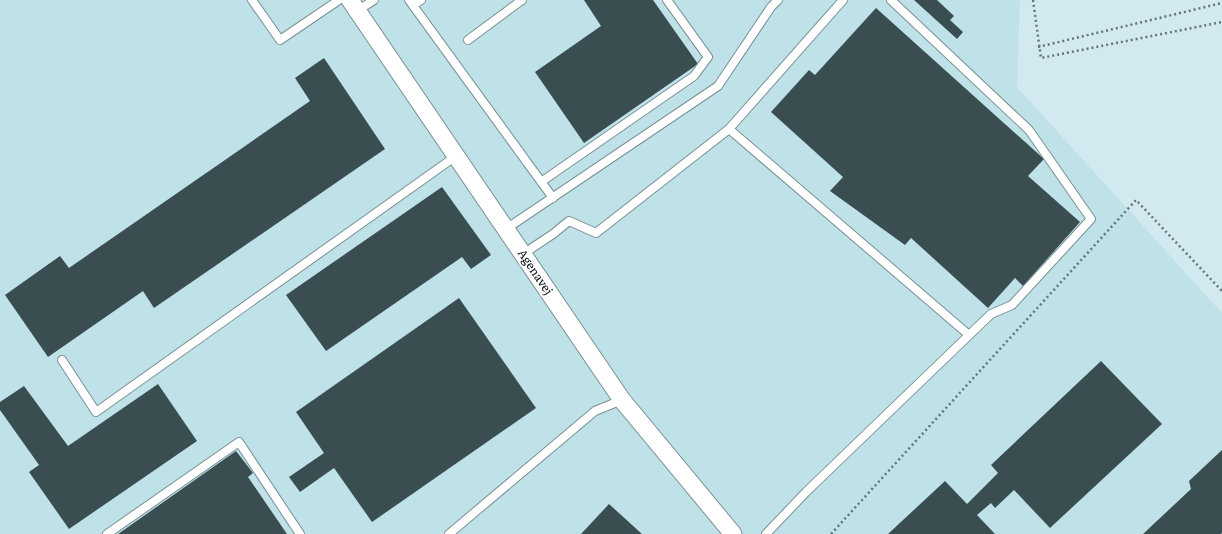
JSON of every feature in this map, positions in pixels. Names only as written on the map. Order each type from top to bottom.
[{"type":"street","name":"Agenavej","points":[[354,5],[622,400],[733,534]]},
{"type":"lane","points":[[252,0],[280,40],[339,0]]},
{"type":"lane","points":[[354,5],[374,0]]},
{"type":"lane","points":[[420,0],[411,3],[553,198]]},
{"type":"lane","points":[[468,40],[522,0]]},
{"type":"lane","points":[[541,182],[694,76],[708,57],[667,0]]},
{"type":"lane","points":[[506,229],[718,86],[771,7],[778,0]]},
{"type":"lane","points":[[523,254],[553,234],[569,221],[596,233],[729,129],[843,0]]},
{"type":"lane","points":[[766,534],[806,492],[991,314],[1012,305],[1091,219],[1029,130],[891,0]]},
{"type":"lane","points":[[729,129],[969,335]]},
{"type":"lane","points":[[62,360],[96,412],[456,156]]},
{"type":"lane","points":[[449,534],[595,411],[622,400]]},
{"type":"lane","points":[[107,534],[239,442],[300,534]]},
{"type":"path","points":[[1033,0],[1038,47],[1041,58],[1222,22]]},
{"type":"path","points":[[1038,47],[1222,3]]},
{"type":"path","points":[[831,534],[1136,200],[1222,291]]},
{"type":"shaded area","points":[[0,0],[1020,0],[1017,87],[1222,313],[1222,534],[0,534]]},
{"type":"building","points":[[584,0],[653,0],[698,64],[584,143],[535,72],[601,26]]},
{"type":"building","points":[[914,0],[937,0],[954,16],[950,20],[963,32],[957,39]]},
{"type":"building","points":[[876,8],[1044,159],[1028,176],[1080,222],[1023,286],[1015,278],[988,308],[911,238],[905,245],[830,191],[843,177],[771,112],[809,70],[815,75]]},
{"type":"building","points":[[324,58],[385,149],[154,308],[143,291],[48,357],[5,295],[60,256],[69,268],[310,101],[295,78]]},
{"type":"building","points":[[442,187],[491,255],[471,269],[462,257],[326,351],[286,295]]},
{"type":"building","points":[[459,298],[536,408],[372,522],[334,468],[300,492],[289,477],[324,453],[296,412]]},
{"type":"building","points":[[1101,361],[1162,424],[1050,528],[1014,490],[995,508],[991,503],[977,515],[995,534],[888,534],[945,481],[967,504],[998,473],[991,465]]},
{"type":"building","points":[[158,384],[197,441],[69,529],[29,472],[39,465],[0,410],[0,402],[24,386],[68,446]]},
{"type":"building","points":[[1222,450],[1222,533],[1143,534],[1191,489],[1189,481]]},
{"type":"building","points":[[236,451],[253,473],[248,477],[287,534],[118,534]]},
{"type":"building","points":[[609,504],[642,534],[581,534]]}]
